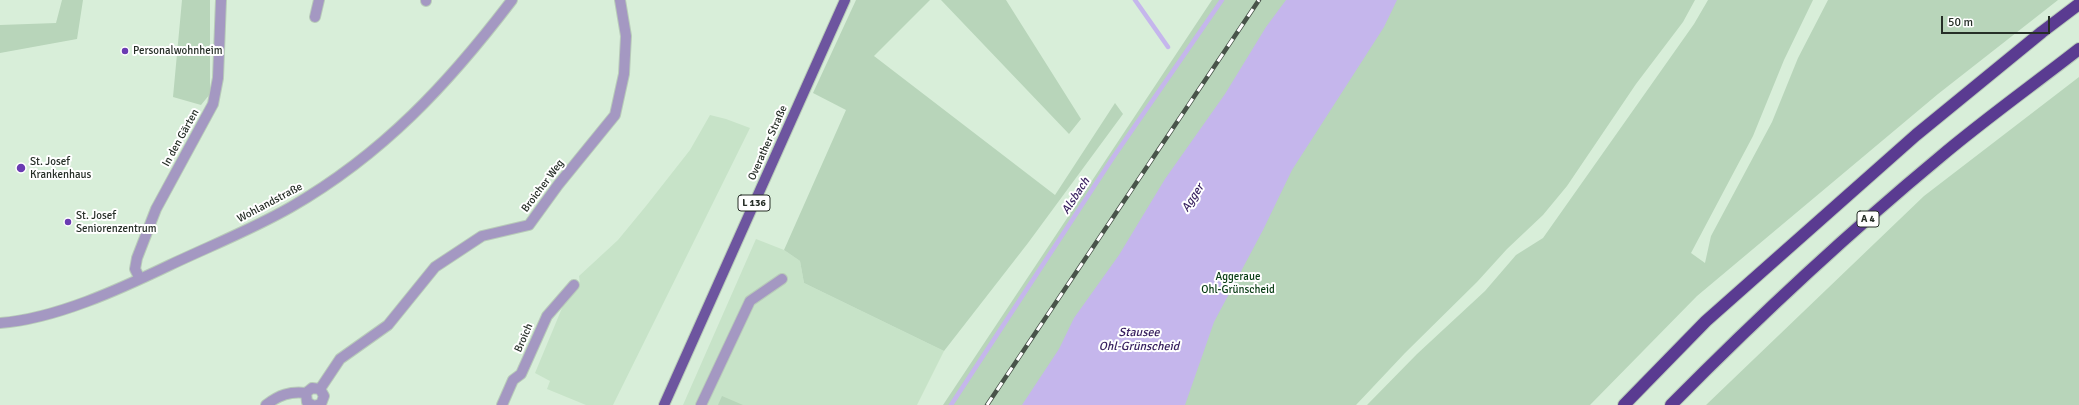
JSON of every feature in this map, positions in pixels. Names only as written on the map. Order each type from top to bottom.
[{"type":"highway","points":[[1624,405],[1706,321],[1916,135],[2042,32],[2079,4]]},
{"type":"highway","name":"A 4","points":[[1671,405],[1730,346],[1840,243],[1941,156],[2079,49]]},
{"type":"main road","name":"Overather Straße","points":[[664,405],[845,0]]},
{"type":"street","name":"In den Gärten","points":[[140,279],[136,269],[137,258],[156,209],[213,104],[218,78],[221,0]]},
{"type":"street","points":[[315,17],[319,0]]},
{"type":"street","name":"Wohlandstraße","points":[[0,323],[20,322],[78,304],[140,279],[290,208],[344,174],[393,135],[450,79],[512,0]]},
{"type":"street","name":"Broicher Weg","points":[[320,389],[340,359],[388,325],[435,267],[482,236],[529,225],[558,185],[615,115],[624,74],[626,36],[620,0]]},
{"type":"street","points":[[701,405],[750,302],[782,279]]},
{"type":"street","name":"Broich","points":[[502,405],[513,380],[521,374],[547,316],[574,285]]},
{"type":"street","points":[[266,405],[279,395],[296,392],[306,393],[312,388],[320,389],[324,396],[318,405],[307,402],[306,393]]},
{"type":"shaded area","points":[[710,115],[750,128],[613,405],[586,405],[547,389],[550,381],[535,373],[567,296],[580,285],[579,276],[618,240],[646,206],[690,150]]},
{"type":"shaded area","points":[[756,239],[784,250],[800,261],[804,283],[944,351],[917,405],[683,405]]},
{"type":"green space","points":[[62,0],[83,0],[77,39],[0,53],[0,25],[56,23]]},
{"type":"green space","points":[[182,0],[210,0],[210,94],[201,105],[173,97]]},
{"type":"green space","points":[[856,0],[930,0],[874,56],[1055,195],[1115,103],[1123,114],[1028,243],[944,351],[804,283],[800,261],[784,250],[846,110],[813,93]]},
{"type":"green space","points":[[941,0],[1006,0],[1081,119],[1069,134]]},
{"type":"green space","name":"Aggeraue Ohl-Grünscheid","points":[[1212,0],[1695,0],[1683,22],[1636,84],[1567,186],[1543,215],[1507,249],[1477,282],[1405,353],[1356,405],[943,405]]},
{"type":"green space","points":[[1708,0],[1813,0],[1784,60],[1753,136],[1691,253],[1705,263],[1711,236],[1772,122],[1798,58],[1828,0],[2058,0],[1938,94],[1697,296],[1590,405],[1367,405],[1417,354],[1485,291],[1516,255],[1543,238],[1694,24]]},
{"type":"green space","points":[[2079,77],[2079,405],[1706,405],[1924,196]]},
{"type":"green space","points":[[722,396],[743,405],[718,405]]},
{"type":"water","name":"Stausee Ohl-Grünscheid","points":[[1286,0],[1397,0],[1384,27],[1292,170],[1263,230],[1214,322],[1185,405],[1022,405],[1059,349],[1074,318],[1119,255],[1165,179],[1225,94],[1266,27]]},
{"type":"waterway","points":[[1135,0],[1168,47]]},
{"type":"waterway","name":"Alsbach","points":[[951,405],[1112,159],[1222,0]]},
{"type":"railway","points":[[987,405],[1259,0]]},
{"type":"place","name":"Personalwohnheim","points":[[125,51]]},
{"type":"place","name":"St. Josef Krankenhaus","points":[[21,168]]},
{"type":"place","name":"St. Josef Seniorenzentrum","points":[[68,222]]},
{"type":"water label","name":"Agger","points":[[1193,198]]}]
